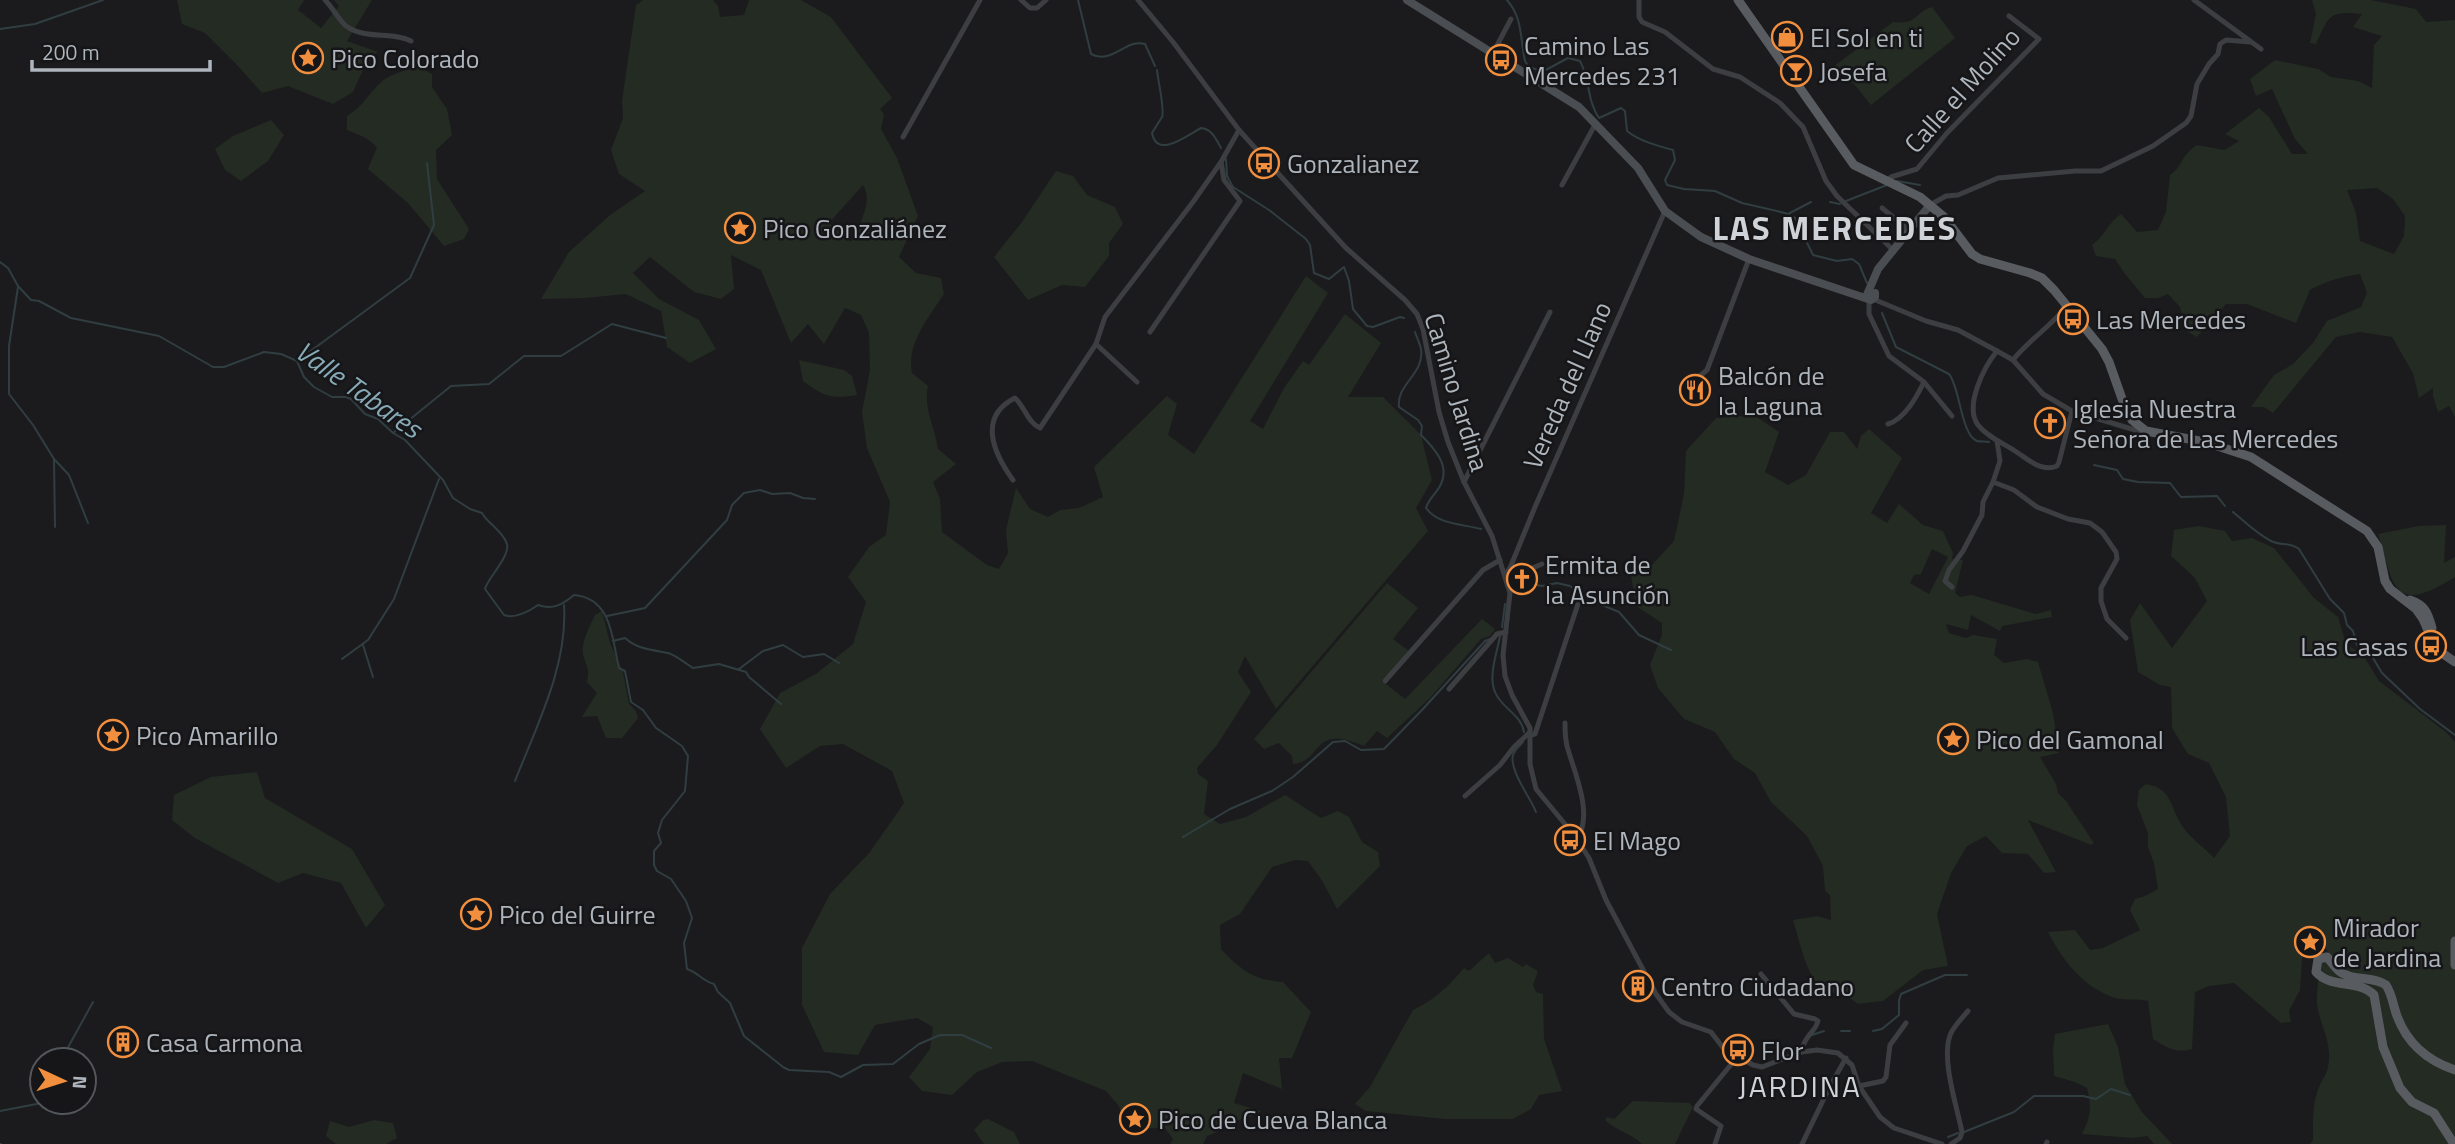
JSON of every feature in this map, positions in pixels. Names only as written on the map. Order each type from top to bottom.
[{"type":"main road","points":[[1406,0],[1570,100],[1596,123],[1638,168],[1665,211],[1701,237],[1749,259],[1855,295],[1871,296],[1878,269],[1930,205]]},
{"type":"main road","points":[[1738,0],[1854,165],[1917,195],[1947,220],[1972,254],[1987,262],[2042,278],[2106,356],[2132,420],[2151,433],[2205,442],[2251,457],[2341,513],[2373,537],[2378,547],[2385,581],[2402,597],[2419,603],[2426,610],[2436,649],[2455,662]]},
{"type":"main road","points":[[2455,941],[2455,965]]},
{"type":"main road","points":[[2454,1144],[2434,1113],[2412,1102],[2400,1088],[2382,1047],[2374,995],[2366,989],[2323,978],[2316,972],[2318,959],[2327,957],[2345,975],[2386,985],[2399,1023],[2419,1050],[2436,1063],[2455,1070]]},
{"type":"street","points":[[325,0],[349,28],[361,33],[411,41]]},
{"type":"street","points":[[903,137],[980,0]]},
{"type":"street","points":[[1021,0],[1030,8],[1037,8],[1046,0]]},
{"type":"street","name":"Camino Jardina","points":[[1138,0],[1239,130],[1346,248],[1417,314],[1431,362],[1439,412],[1448,442],[1492,536],[1506,577],[1510,598],[1503,655],[1512,695],[1530,728],[1530,764],[1536,789],[1589,858],[1606,900],[1656,994],[1669,1012],[1682,1022],[1711,1032],[1724,1049],[1754,1065],[1762,1067],[1801,1052],[1817,1050],[1838,1053],[1846,1058]]},
{"type":"street","points":[[1639,0],[1639,17],[1642,22],[1665,32],[1713,69],[1740,77],[1780,103],[1803,127],[1826,181],[1837,196],[1893,250]]},
{"type":"street","points":[[2194,0],[2261,49]]},
{"type":"street","name":"Calle el Molino","points":[[1887,181],[1891,177],[1917,169],[1947,133],[2039,39],[2009,16]]},
{"type":"street","points":[[1493,52],[1511,19]]},
{"type":"street","points":[[1930,205],[1946,196],[1958,195],[1998,178],[2075,171],[2101,172],[2153,146],[2192,116],[2197,84],[2218,54],[2220,44],[2226,40],[2250,42]]},
{"type":"street","points":[[1562,185],[1596,123]]},
{"type":"street","points":[[1013,480],[997,458],[993,420],[1009,401],[1015,398],[1033,425],[1040,428],[1096,344],[1105,317],[1221,162],[1239,130]]},
{"type":"street","points":[[1150,332],[1240,201],[1224,180],[1221,162]]},
{"type":"street","points":[[1882,208],[1909,230]]},
{"type":"street","name":"Vereda del Llano","points":[[1506,577],[1665,211]]},
{"type":"street","points":[[1683,395],[1690,379],[1706,370],[1749,259]]},
{"type":"street","points":[[1952,416],[1924,382],[1889,356],[1869,314],[1871,296],[1926,321],[1958,330],[2013,360],[2043,394],[2072,411],[2151,433]]},
{"type":"street","points":[[2013,360],[2023,347],[2056,320],[2067,306]]},
{"type":"street","points":[[1464,481],[1550,312]]},
{"type":"street","points":[[1096,344],[1137,383]]},
{"type":"street","points":[[1997,351],[1981,373],[1974,407],[1976,423],[1997,441],[2038,466],[2053,468],[2059,462],[2072,411]]},
{"type":"street","points":[[1888,424],[1895,422],[1905,412],[1924,382]]},
{"type":"street","points":[[1952,587],[1945,581],[1946,575],[1982,515],[1983,502],[2000,461],[1997,441]]},
{"type":"street","points":[[1993,482],[2014,490],[2038,507],[2068,519],[2090,523],[2102,532],[2116,552],[2117,559],[2101,589],[2101,601],[2107,619],[2126,638]]},
{"type":"street","points":[[1385,681],[1483,570],[1500,560]]},
{"type":"street","points":[[1506,577],[1542,564]]},
{"type":"street","points":[[1465,796],[1500,765],[1514,747],[1529,735],[1535,734],[1578,604]]},
{"type":"street","points":[[1449,689],[1497,634],[1506,632]]},
{"type":"street","points":[[1565,723],[1567,746],[1580,784],[1583,830],[1577,839]]},
{"type":"street","points":[[1761,974],[1794,1014],[1818,1021],[1815,1029],[1806,1036],[1801,1052]]},
{"type":"street","points":[[1951,1144],[1962,1132],[1949,1066],[1948,1041],[1952,1031],[1968,1011]]},
{"type":"street","points":[[1859,1086],[1883,1081],[1886,1077],[1890,1045],[1906,1023]]},
{"type":"street","points":[[1715,1144],[1721,1126],[1696,1109],[1738,1056]]},
{"type":"street","points":[[1802,1144],[1846,1058],[1852,1065],[1859,1086],[1880,1117],[1894,1128],[1942,1144]]},
{"type":"shaded area","points":[[177,0],[304,0],[298,10],[321,28],[339,6],[334,0],[372,0],[347,41],[378,52],[368,59],[353,92],[333,104],[288,86],[262,93],[205,33],[182,24]]},
{"type":"shaded area","points":[[643,0],[713,0],[718,6],[720,17],[744,15],[749,0],[801,0],[831,17],[892,98],[880,109],[884,114],[881,129],[897,158],[918,216],[899,257],[916,273],[941,278],[944,294],[920,331],[911,362],[912,373],[928,386],[928,410],[938,449],[956,464],[933,482],[940,499],[942,532],[987,565],[999,569],[1008,553],[1006,530],[1016,488],[1030,509],[1048,517],[1060,510],[1079,508],[1103,497],[1094,467],[1167,396],[1177,404],[1168,435],[1194,454],[1306,276],[1328,293],[1250,421],[1263,429],[1284,388],[1303,361],[1309,365],[1345,314],[1381,343],[1348,397],[1383,397],[1421,435],[1432,480],[1416,508],[1428,531],[1276,709],[1245,656],[1238,672],[1251,692],[1217,745],[1197,768],[1198,774],[1208,781],[1204,814],[1220,824],[1246,817],[1285,795],[1321,818],[1338,811],[1349,817],[1362,842],[1378,852],[1380,866],[1337,909],[1308,861],[1295,860],[1272,867],[1240,914],[1220,925],[1221,949],[1228,956],[1255,976],[1283,982],[1311,1012],[1292,1058],[1279,1058],[1282,1089],[1243,1073],[1234,1103],[1261,1111],[1207,1136],[1203,1144],[1170,1144],[1173,1139],[1164,1127],[1134,1130],[1123,1121],[1119,1106],[1106,1091],[1032,1061],[1002,1062],[977,1072],[952,1095],[922,1091],[909,1077],[930,1049],[933,1027],[917,1018],[875,1025],[858,1055],[824,1052],[802,1005],[802,948],[830,894],[870,852],[904,803],[892,771],[843,744],[820,746],[786,768],[760,729],[780,693],[816,674],[853,644],[866,602],[848,577],[869,547],[886,535],[890,502],[867,448],[862,412],[870,370],[869,333],[861,315],[845,308],[824,344],[808,324],[791,343],[761,270],[731,255],[734,289],[721,299],[694,292],[650,257],[633,273],[659,299],[699,320],[716,349],[690,363],[667,347],[661,311],[626,294],[541,299],[569,252],[610,215],[645,191],[619,174],[611,150],[623,118],[622,101],[636,5]],"holes":[[[863,185],[866,191],[864,214],[851,242],[829,223]]]},
{"type":"shaded area","points":[[2312,0],[2371,0],[2416,9],[2426,22],[2455,20],[2455,417],[2449,406],[2438,412],[2433,388],[2419,398],[2413,373],[2392,337],[2360,332],[2336,337],[2273,413],[2264,407],[2251,407],[2274,375],[2293,364],[2313,343],[2327,321],[2361,307],[2367,293],[2360,274],[2334,280],[2310,290],[2296,323],[2247,304],[2226,304],[2197,337],[2186,331],[2180,307],[2168,294],[2158,298],[2145,298],[2115,259],[2096,256],[2092,245],[2121,214],[2137,232],[2158,230],[2166,212],[2170,175],[2188,153],[2197,145],[2225,150],[2239,141],[2225,134],[2259,108],[2269,117],[2292,154],[2308,154],[2295,139],[2272,89],[2256,96],[2250,79],[2275,60],[2318,69],[2331,77],[2358,81],[2372,88],[2374,45],[2382,36],[2353,27],[2362,14],[2342,13],[2327,21],[2316,44],[2310,43],[2316,14]],"holes":[[[2377,188],[2393,199],[2405,216],[2404,236],[2394,254],[2360,241],[2356,213],[2347,190]]]},
{"type":"shaded area","points":[[1932,7],[1955,38],[1871,105],[1854,84],[1833,67],[1893,22],[1908,22]]},
{"type":"shaded area","points":[[419,67],[432,74],[432,87],[447,109],[452,135],[436,150],[437,179],[469,229],[464,239],[444,246],[408,203],[368,169],[377,147],[366,138],[347,130],[347,116],[379,84],[392,75]]},
{"type":"shaded area","points":[[271,120],[284,135],[268,161],[241,181],[225,170],[215,149],[233,136]]},
{"type":"shaded area","points":[[1056,171],[1073,176],[1087,195],[1115,207],[1123,224],[1109,243],[1109,256],[1085,287],[1062,285],[1028,300],[994,257],[1022,222]]},
{"type":"shaded area","points":[[799,360],[844,370],[852,376],[857,395],[834,397],[817,391],[803,381]]},
{"type":"shaded area","points":[[1754,415],[1779,432],[1765,472],[1788,485],[1806,475],[1830,432],[1844,432],[1857,449],[1861,436],[1869,429],[1902,458],[1871,513],[1887,523],[1899,504],[1923,525],[1943,531],[1953,553],[1952,559],[1963,560],[1955,593],[1960,597],[1972,595],[2036,614],[2051,610],[2052,617],[2002,626],[2000,631],[1971,615],[1968,630],[1946,624],[1949,633],[1966,638],[1973,635],[1997,639],[1994,655],[2004,663],[2027,659],[2038,662],[2053,713],[2059,753],[2040,757],[2056,784],[2058,793],[2094,843],[2091,845],[2028,820],[2056,872],[2044,873],[2028,854],[2002,853],[1986,836],[1967,846],[1951,873],[1937,914],[1948,966],[1923,970],[1883,1001],[1858,1004],[1846,996],[1824,989],[1813,977],[1804,958],[1793,920],[1817,916],[1831,920],[1830,895],[1825,891],[1823,866],[1807,836],[1771,802],[1755,773],[1734,759],[1715,732],[1684,719],[1658,688],[1650,665],[1662,635],[1662,623],[1636,606],[1631,575],[1651,566],[1674,541],[1684,494],[1686,451],[1716,418]],"holes":[[[1932,549],[1948,557],[1929,594],[1910,583],[1914,575],[1921,574]]]},
{"type":"shaded area","points":[[2446,525],[2444,563],[2455,557],[2455,577],[2435,589],[2419,594],[2408,595],[2399,590],[2388,569],[2378,534],[2419,526]]},
{"type":"shaded area","points":[[2199,526],[2225,531],[2232,541],[2252,538],[2274,548],[2314,598],[2338,617],[2346,644],[2363,655],[2379,681],[2446,732],[2455,742],[2455,1144],[2310,1144],[2313,1140],[2315,1100],[2329,1058],[2328,1042],[2317,1004],[2318,980],[2315,967],[2330,955],[2313,934],[2304,938],[2300,990],[2289,1011],[2291,1022],[2281,1023],[2234,983],[2209,986],[2195,992],[2192,1049],[2181,1051],[2153,1039],[2148,1001],[2115,998],[2093,987],[2067,963],[2048,932],[2075,930],[2090,950],[2103,948],[2140,930],[2130,910],[2135,899],[2158,889],[2154,863],[2148,847],[2148,833],[2137,805],[2139,790],[2146,784],[2155,786],[2166,795],[2186,831],[2214,858],[2230,836],[2226,797],[2209,763],[2188,754],[2172,728],[2171,687],[2160,685],[2138,672],[2130,620],[2140,603],[2172,648],[2207,601],[2195,578],[2171,556],[2174,530]]},
{"type":"shaded area","points":[[1387,583],[1418,608],[1393,639],[1409,651],[1382,681],[1405,699],[1482,619],[1495,629],[1490,636],[1481,639],[1430,698],[1387,738],[1377,731],[1364,746],[1347,740],[1326,741],[1310,757],[1293,764],[1292,756],[1279,743],[1264,749],[1254,739]]},
{"type":"shaded area","points":[[602,611],[610,643],[623,672],[629,704],[636,711],[638,718],[622,738],[606,738],[597,716],[582,717],[597,693],[587,682],[588,669],[583,644],[595,615]]},
{"type":"shaded area","points":[[257,772],[265,798],[352,849],[385,905],[366,928],[341,883],[303,873],[278,883],[195,838],[172,820],[174,795],[211,777]]},
{"type":"shaded area","points":[[1489,953],[1495,963],[1508,958],[1523,967],[1526,964],[1538,971],[1533,985],[1536,992],[1543,994],[1544,1039],[1562,1091],[1539,1095],[1531,1109],[1513,1119],[1445,1119],[1366,1111],[1355,1104],[1370,1087],[1413,1010],[1441,992],[1464,968],[1469,971]]},
{"type":"shaded area","points":[[2108,1024],[2118,1047],[2125,1084],[2141,1111],[2172,1144],[2154,1144],[2147,1136],[2133,1138],[2082,1134],[2090,1112],[2087,1088],[2054,1076],[2055,1034]]},
{"type":"shaded area","points":[[1633,1101],[1689,1103],[1693,1107],[1675,1144],[1642,1144],[1605,1120],[1607,1117],[1614,1119]]},
{"type":"shaded area","points":[[988,1119],[1014,1132],[1020,1144],[984,1144],[974,1130],[983,1120]]},
{"type":"shaded area","points":[[374,1120],[393,1123],[397,1138],[386,1144],[336,1144],[326,1136],[330,1121],[349,1127]]},
{"type":"waterway","points":[[0,29],[35,24],[103,0]]},
{"type":"waterway","points":[[1078,0],[1091,54],[1106,56],[1138,43],[1145,44],[1155,66]]},
{"type":"waterway","points":[[1507,0],[1516,14],[1528,66],[1542,72],[1568,58],[1580,61],[1592,104],[1599,118],[1621,108],[1625,111],[1627,131],[1655,145],[1673,150],[1675,160],[1665,180],[1667,185],[1715,191],[1742,203],[1785,213],[1795,218],[1813,255],[1837,261],[1852,259],[1859,264],[1867,283]]},
{"type":"waterway","points":[[1157,70],[1163,113],[1152,133],[1155,141],[1167,145],[1201,128],[1211,132],[1221,148]]},
{"type":"waterway","points":[[1226,159],[1227,176],[1233,187],[1269,210],[1306,239],[1310,245],[1314,273],[1329,279],[1344,267],[1353,309],[1367,326],[1373,327],[1404,318]]},
{"type":"waterway","points":[[297,361],[410,278],[434,225],[427,163]]},
{"type":"waterway","points":[[1897,181],[1920,185]]},
{"type":"waterway","points":[[1846,201],[1887,185]]},
{"type":"waterway","points":[[1788,214],[1811,202]]},
{"type":"waterway","points":[[1830,202],[1840,204]]},
{"type":"waterway","name":"Valle Tabares","points":[[0,262],[8,268],[18,286],[31,300],[39,301],[71,318],[159,336],[213,367],[224,367],[264,352],[281,354],[297,361],[304,377],[314,387],[332,397],[351,399],[365,414],[378,419],[405,440],[443,480],[453,498],[482,513],[502,535],[507,549],[485,589],[504,615],[517,615],[538,605],[557,606],[574,595],[587,598],[596,604],[603,612],[612,633],[619,668],[625,671],[631,702],[643,710],[656,728],[682,746],[688,756],[685,791],[662,820],[658,833],[661,843],[654,851],[657,871],[671,879],[686,901],[692,918],[684,943],[687,969],[714,984],[730,1003],[744,1036],[783,1067],[789,1070],[829,1072],[841,1077],[863,1065],[893,1064],[919,1044],[940,1035],[962,1035],[991,1048]]},
{"type":"waterway","points":[[18,287],[9,346],[9,394],[54,459],[55,527]]},
{"type":"waterway","points":[[1882,313],[1896,347],[1949,374],[1967,430],[1977,441],[1989,442]]},
{"type":"waterway","points":[[393,433],[451,386],[489,384],[524,356],[561,356],[612,324],[666,338]]},
{"type":"waterway","points":[[1415,332],[1421,358],[1402,392],[1399,407],[1418,420],[1422,426],[1421,435],[1435,451],[1444,470],[1441,484],[1426,508],[1444,521],[1481,529]]},
{"type":"waterway","points":[[55,460],[69,475],[88,523]]},
{"type":"waterway","points":[[2094,465],[2117,470],[2123,479],[2170,483],[2181,497],[2217,496],[2225,506]]},
{"type":"waterway","points":[[342,659],[368,640],[394,599],[439,479]]},
{"type":"waterway","points":[[607,616],[645,608],[727,520],[732,505],[744,493],[760,490],[815,499]]},
{"type":"waterway","points":[[2233,512],[2266,538],[2299,549],[2330,599],[2344,613],[2357,645],[2370,653],[2382,673],[2420,709],[2455,735]]},
{"type":"waterway","points":[[1531,584],[1542,586],[1557,583],[1570,586],[1590,600],[1619,612],[1639,635],[1671,650]]},
{"type":"waterway","points":[[1502,627],[1505,604]]},
{"type":"waterway","points":[[515,781],[556,672],[564,627],[564,605]]},
{"type":"waterway","points":[[1500,636],[1493,686],[1498,698],[1519,720],[1524,732]]},
{"type":"waterway","points":[[613,641],[625,638],[640,647],[671,654],[693,668],[719,664],[746,672],[781,704]]},
{"type":"waterway","points":[[1183,837],[1230,809],[1272,791],[1293,777],[1333,742],[1345,741],[1361,750],[1384,749],[1485,641],[1490,639]]},
{"type":"waterway","points":[[363,645],[373,677]]},
{"type":"waterway","points":[[739,669],[763,651],[783,645],[803,657],[824,654],[839,663]]},
{"type":"waterway","points":[[1523,742],[1513,755],[1514,768],[1536,812]]},
{"type":"waterway","points":[[1873,1031],[1882,1029],[1899,1015],[1901,994],[1945,975],[1967,975]]},
{"type":"waterway","points":[[69,1046],[93,1002]]},
{"type":"waterway","points":[[1812,1035],[1824,1031]]},
{"type":"waterway","points":[[1841,1031],[1850,1031]]},
{"type":"waterway","points":[[1964,1132],[2014,1112],[2034,1096],[2083,1096],[2096,1099],[2111,1089],[2130,1095]]},
{"type":"waterway","points":[[0,1111],[28,1106]]},
{"type":"waterway","points":[[1948,1137],[1958,1133]]},
{"type":"place","name":"El Sol en ti","points":[[1787,37]]},
{"type":"place","name":"Pico Colorado","points":[[308,58]]},
{"type":"place","name":"Camino Las Mercedes 231","points":[[1501,60]]},
{"type":"place","name":"Josefa","points":[[1796,71]]},
{"type":"place","name":"Gonzalianez","points":[[1264,163]]},
{"type":"place","name":"Pico Gonzaliánez","points":[[740,228]]},
{"type":"place","name":"Las Mercedes","points":[[2073,319]]},
{"type":"place","name":"Balcón de la Laguna","points":[[1695,390]]},
{"type":"place","name":"Iglesia Nuestra Señora de Las Mercedes","points":[[2050,423]]},
{"type":"place","name":"Ermita de la Asunción","points":[[1522,579]]},
{"type":"place","name":"Las Casas","points":[[2431,646]]},
{"type":"place","name":"Pico Amarillo","points":[[113,735]]},
{"type":"place","name":"Pico del Gamonal","points":[[1953,739]]},
{"type":"place","name":"El Mago","points":[[1570,840]]},
{"type":"place","name":"Pico del Guirre","points":[[476,914]]},
{"type":"place","name":"Mirador de Jardina","points":[[2310,942]]},
{"type":"place","name":"Centro Ciudadano","points":[[1638,986]]},
{"type":"place","name":"Casa Carmona","points":[[123,1042]]},
{"type":"place","name":"Flor","points":[[1738,1050]]},
{"type":"place","name":"Pico de Cueva Blanca","points":[[1135,1119]]},
{"type":"district","name":"LAS MERCEDES","points":[[1835,228]]},
{"type":"district","name":"JARDINA","points":[[1800,1086]]}]
